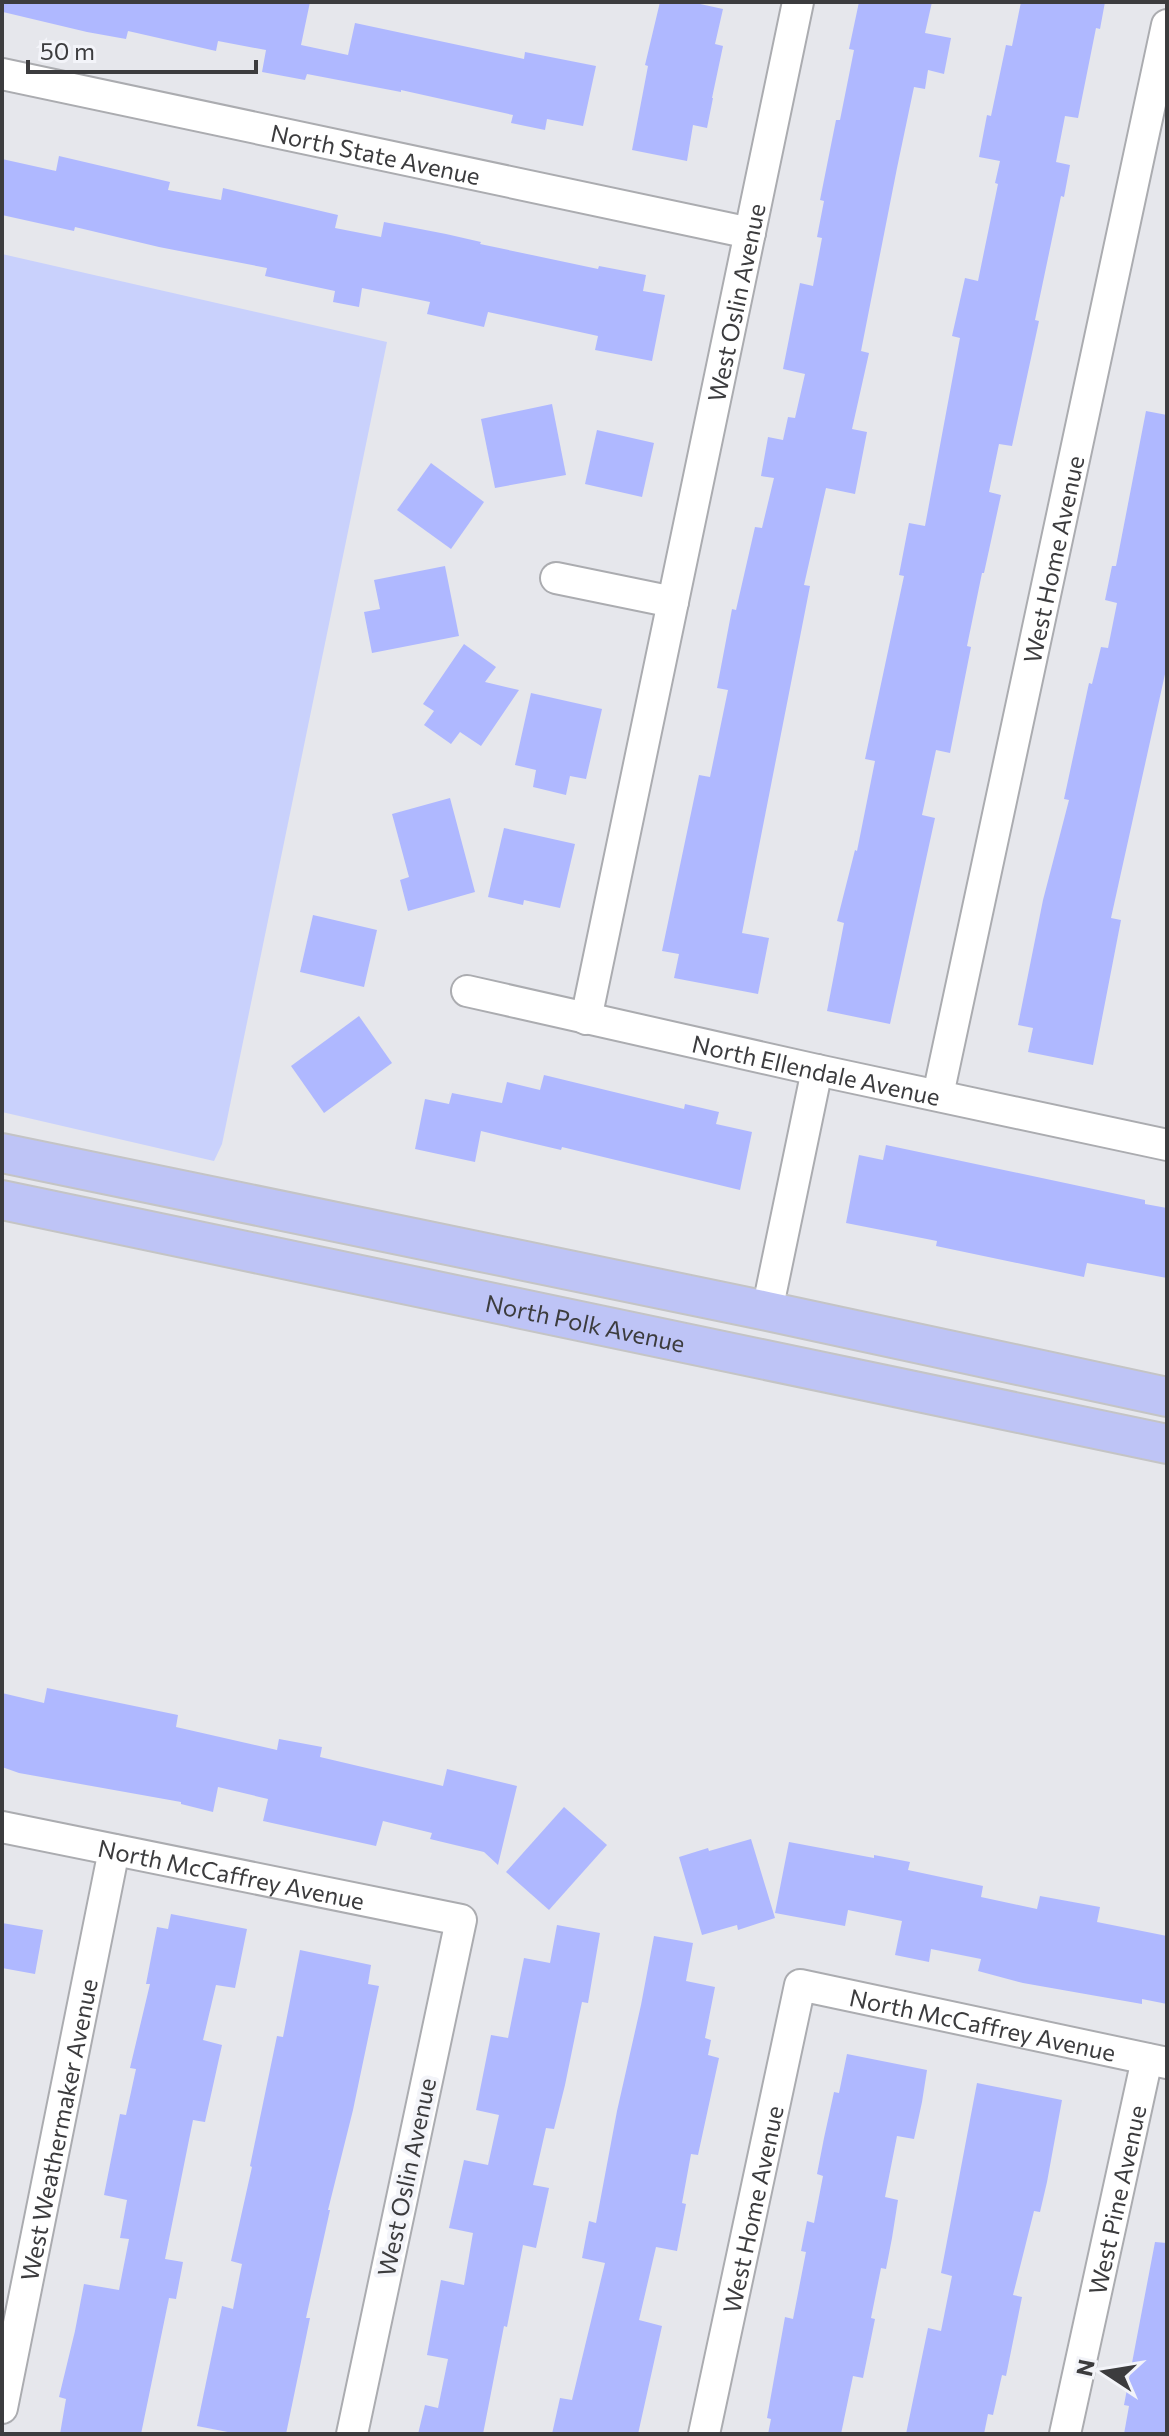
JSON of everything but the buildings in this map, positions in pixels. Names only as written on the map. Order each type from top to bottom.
[{"type":"main road","name":"North Polk Avenue","points":[[2,1153],[1167,1397]]},
{"type":"main road","name":"North Polk Avenue","points":[[2,1200],[1167,1444]]},
{"type":"main road","points":[[471,1298],[508,1286],[724,1332],[767,1311]]},
{"type":"street","name":"West Oslin Avenue","points":[[586,1019],[798,2]]},
{"type":"street","name":"West Home Avenue","points":[[938,1095],[1167,25]]},
{"type":"street","name":"North State Avenue","points":[[2,74],[750,233]]},
{"type":"street","points":[[556,578],[673,602]]},
{"type":"street","name":"North Ellendale Avenue","points":[[467,991],[1167,1145]]},
{"type":"street","points":[[767,1311],[817,1070]]},
{"type":"street","name":"North McCaffrey Avenue","points":[[2,1827],[461,1920]]},
{"type":"street","name":"West Weathermaker Avenue","points":[[2,2408],[114,1850]]},
{"type":"street","name":"West Oslin Avenue","points":[[352,2434],[461,1920]]},
{"type":"street","name":"West Home Avenue","points":[[704,2434],[800,1985]]},
{"type":"street","name":"North McCaffrey Avenue","points":[[800,1985],[1157,2061]]},
{"type":"street","name":"West Pine Avenue","points":[[1065,2434],[1157,2061]]},
{"type":"shaded area","points":[[2,254],[387,342],[222,1144],[214,1161],[2,1112]]}]
